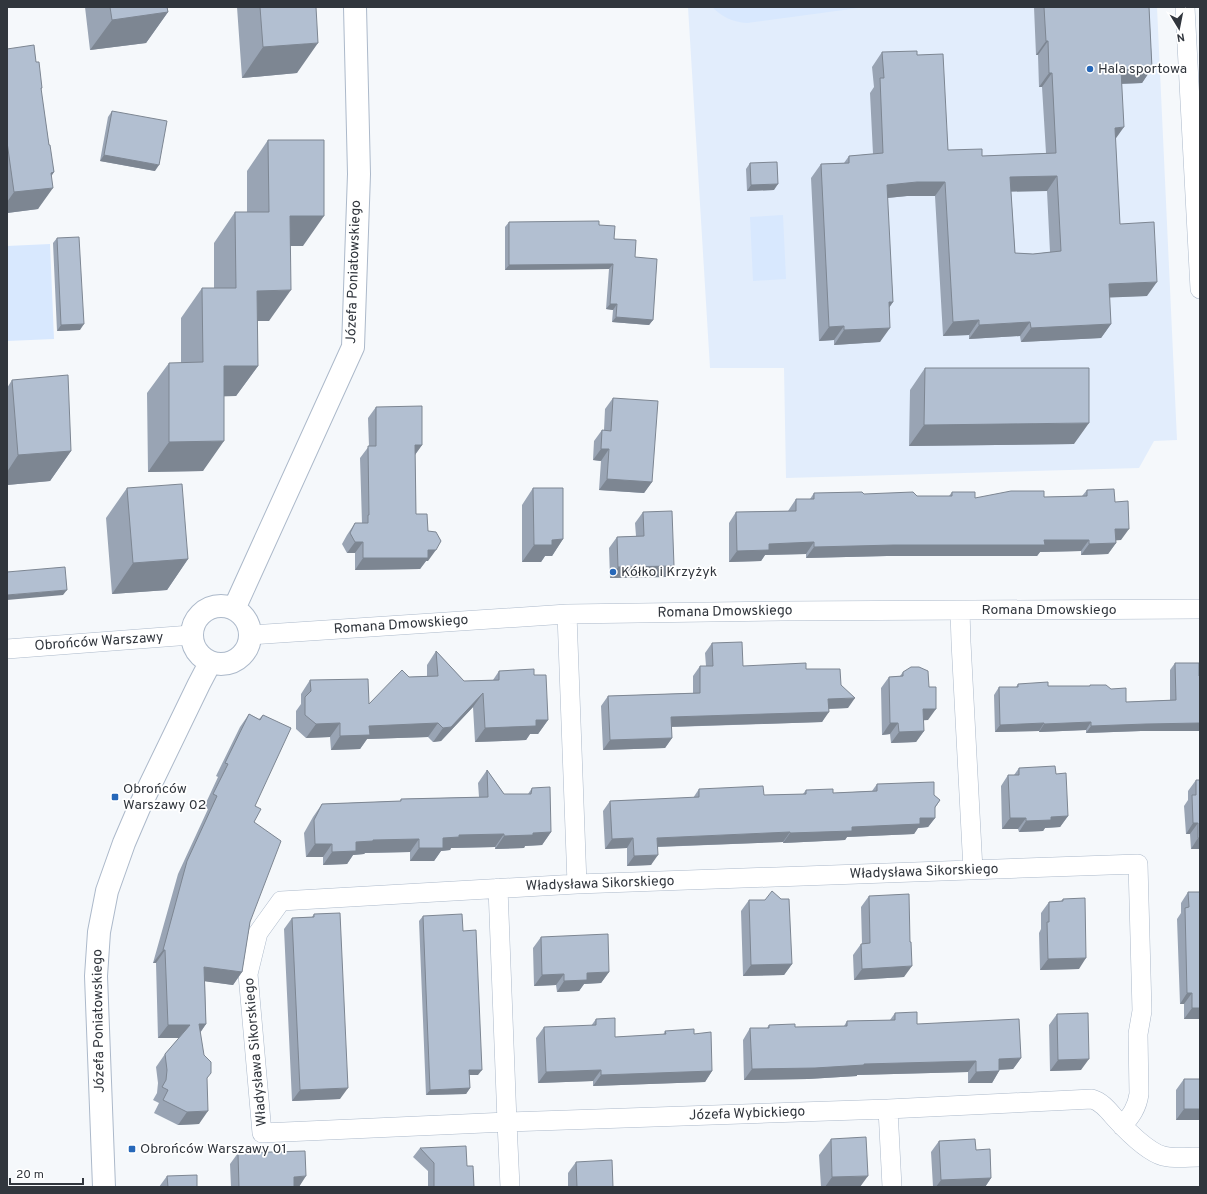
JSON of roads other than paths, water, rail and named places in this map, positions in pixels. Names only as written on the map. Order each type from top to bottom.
[{"type":"street","name":"Józefa Poniatowskiego","points":[[234,609],[353,346],[358,174],[355,7]]},
{"type":"street","points":[[1185,7],[1200,289]]},
{"type":"street","points":[[215,606],[225,606],[240,613],[246,619],[251,635],[245,652],[230,664],[220,665],[210,663],[202,658],[196,651],[192,642],[194,623],[199,616],[215,606]]},
{"type":"street","name":"Romana Dmowskiego","points":[[251,635],[567,614],[782,611],[1200,609]]},
{"type":"street","points":[[960,611],[973,870]]},
{"type":"street","points":[[567,614],[577,884]]},
{"type":"street","name":"Obrońców Warszawy","points":[[7,649],[192,635]]},
{"type":"street","name":"Józefa Poniatowskiego","points":[[104,1187],[96,976],[99,932],[107,891],[124,843],[139,808],[210,663]]},
{"type":"street","name":"Władysława Sikorskiego","points":[[507,1122],[262,1133],[248,974],[258,933],[281,901],[577,884],[1138,864],[1142,1010],[1138,1034],[1139,1094],[1136,1108],[1122,1126]]},
{"type":"street","points":[[498,888],[510,1187]]},
{"type":"street","name":"Józefa Wybickiego","points":[[507,1122],[888,1109],[1092,1099],[1097,1100],[1122,1126],[1149,1149],[1163,1156],[1172,1158],[1200,1157]]},
{"type":"street","points":[[888,1109],[892,1187]]},
{"type":"place","name":"Hala sportowa","points":[[1090,69]]},
{"type":"place","name":"Kółko i Krzyżyk","points":[[613,572]]},
{"type":"place","name":"Obrońców Warszawy 02","points":[[115,797]]},
{"type":"place","name":"Obrońców Warszawy 01","points":[[132,1149]]}]
